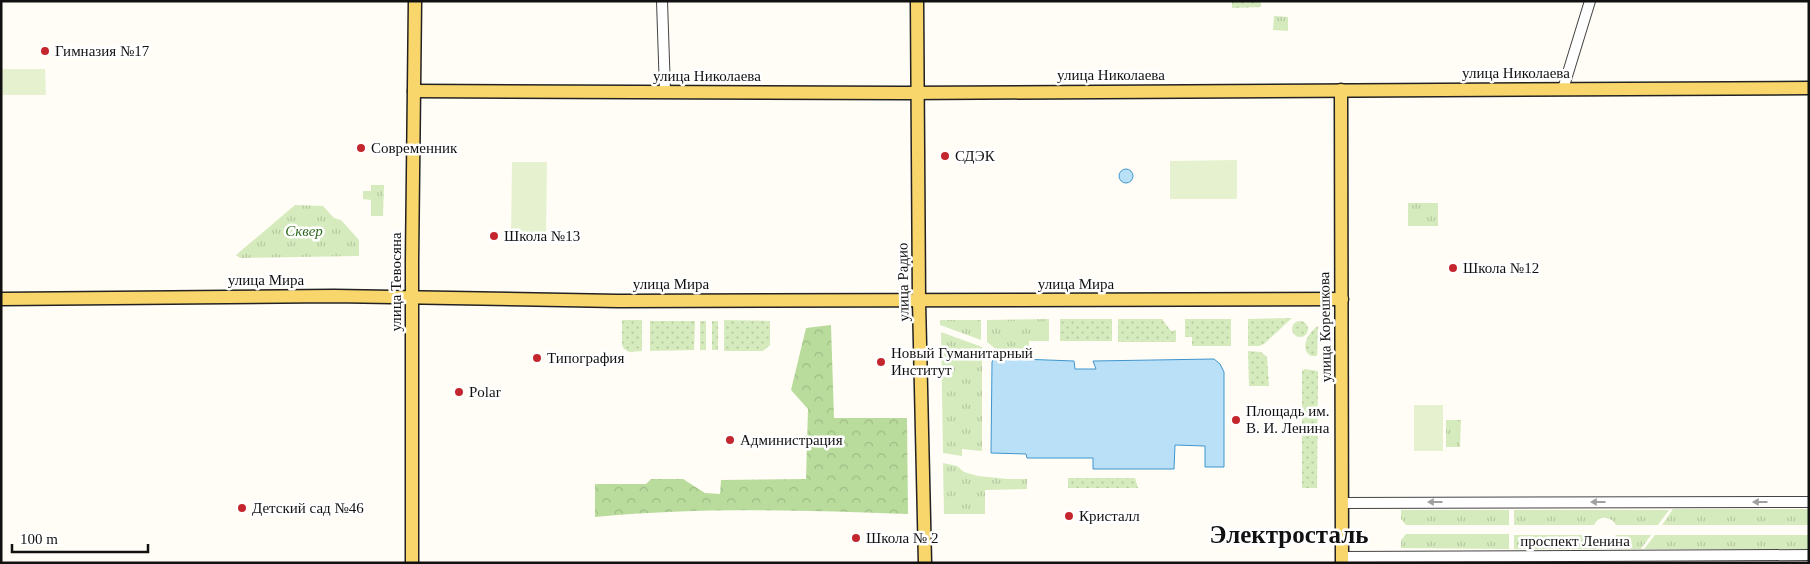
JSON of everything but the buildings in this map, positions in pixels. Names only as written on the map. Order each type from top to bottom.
[{"type":"main road","name":"улица Тевосяна","points":[[412,563],[415,1]]},
{"type":"main road","name":"улица Радио","points":[[917,1],[919,301],[925,563]]},
{"type":"main road","name":"улица Николаева","points":[[414,91],[917,93],[1809,88]]},
{"type":"main road","name":"улица Корешкова","points":[[1341,90],[1342,560]]},
{"type":"main road","name":"улица Мира","points":[[1,299],[325,296],[618,301],[1342,299]]},
{"type":"street","points":[[662,1],[665,91]]},
{"type":"street","points":[[1563,89],[1590,1]]},
{"type":"street","points":[[1342,503],[1809,502]]},
{"type":"street","name":"проспект Ленина","points":[[1342,560],[1809,556]]},
{"type":"green space","points":[[1232,1],[1261,1],[1261,7],[1232,8]]},
{"type":"green space","points":[[1274,16],[1288,17],[1288,31],[1273,30]]},
{"type":"green space","points":[[1,69],[45,69],[46,95],[1,95]]},
{"type":"green space","points":[[1237,160],[1237,199],[1170,199],[1170,161]]},
{"type":"green space","points":[[512,162],[547,162],[546,236],[511,236]]},
{"type":"green space","points":[[371,185],[384,185],[383,216],[371,216],[371,200],[363,199],[363,191],[371,191]]},
{"type":"green space","points":[[1408,203],[1438,203],[1438,226],[1408,226]]},
{"type":"green space","name":"Сквер","points":[[295,205],[323,206],[334,218],[341,220],[359,240],[359,256],[240,258],[236,255]]},
{"type":"green space","points":[[1292,318],[1264,344],[1248,346],[1248,319]]},
{"type":"green space","points":[[1049,319],[1049,341],[1029,341],[1029,349],[997,350],[987,342],[987,320]]},
{"type":"green space","points":[[1060,319],[1112,319],[1112,341],[1060,341]]},
{"type":"green space","points":[[1118,319],[1162,319],[1171,331],[1176,330],[1176,342],[1118,342]]},
{"type":"green space","points":[[1185,319],[1231,319],[1231,346],[1192,346],[1192,337],[1185,337]]},
{"type":"green space","points":[[622,320],[642,320],[642,351],[629,352],[624,349],[622,345]]},
{"type":"green space","points":[[724,320],[770,321],[770,345],[763,351],[724,351]]},
{"type":"green space","points":[[940,320],[981,320],[981,340],[940,325]]},
{"type":"green space","points":[[650,321],[695,321],[694,350],[650,351]]},
{"type":"green space","points":[[700,321],[706,321],[706,350],[700,350]]},
{"type":"green space","points":[[712,321],[718,321],[718,350],[712,350]]},
{"type":"green space","points":[[1300,321],[1306,323],[1308,329],[1306,335],[1300,337],[1294,335],[1292,329],[1294,323]]},
{"type":"green space","points":[[831,325],[834,418],[907,418],[908,514],[712,511],[595,517],[595,484],[646,484],[651,479],[683,479],[705,493],[720,494],[721,480],[806,479],[808,409],[791,390],[806,328]]},
{"type":"green space","points":[[1318,326],[1317,356],[1311,356],[1307,353],[1305,345],[1308,336]]},
{"type":"green space","points":[[941,332],[982,347],[982,451],[962,449],[962,456],[943,453]]},
{"type":"green space","points":[[1248,351],[1261,352],[1267,357],[1269,386],[1249,386]]},
{"type":"green space","points":[[1304,369],[1318,371],[1317,488],[1302,488],[1302,371]]},
{"type":"green space","points":[[1414,405],[1443,405],[1443,451],[1414,451]]},
{"type":"green space","points":[[1446,420],[1461,420],[1460,447],[1446,447]]},
{"type":"green space","points":[[943,463],[957,466],[964,472],[978,476],[1027,479],[1027,489],[985,490],[985,514],[944,514]]},
{"type":"green space","points":[[1068,478],[1135,478],[1138,488],[1068,488]]},
{"type":"green space","points":[[1673,509],[1809,509],[1809,525],[1662,525]]},
{"type":"green space","points":[[1401,510],[1509,510],[1509,525],[1406,525],[1401,519]]},
{"type":"green space","points":[[1514,510],[1669,510],[1658,525],[1616,525],[1608,518],[1602,518],[1594,525],[1514,525]]},
{"type":"green space","points":[[1406,534],[1509,534],[1509,549],[1401,548],[1401,540]]},
{"type":"green space","points":[[1514,535],[1594,535],[1602,541],[1602,549],[1514,549]]},
{"type":"green space","points":[[1616,535],[1651,535],[1641,549],[1607,549],[1607,541]]},
{"type":"green space","points":[[1655,535],[1809,535],[1809,549],[1644,549]]},
{"type":"water","points":[[1123,169],[1129,169],[1133,176],[1129,183],[1123,183],[1119,179],[1119,173]]},
{"type":"water","points":[[994,358],[1074,361],[1075,369],[1096,369],[1093,361],[1214,359],[1220,364],[1224,372],[1224,467],[1205,467],[1205,446],[1175,445],[1174,469],[1093,469],[1093,458],[1027,458],[1026,454],[991,453],[992,362]]},
{"type":"place","name":"Гимназия №17","points":[[45,51]]},
{"type":"place","name":"Современник","points":[[361,148]]},
{"type":"place","name":"СДЭК","points":[[945,156]]},
{"type":"place","name":"Школа №13","points":[[494,236]]},
{"type":"place","name":"Школа №12","points":[[1453,268]]},
{"type":"place","name":"Типография","points":[[537,358]]},
{"type":"place","name":"Новый Гуманитарный Институт","points":[[881,362]]},
{"type":"place","name":"Polar","points":[[459,392]]},
{"type":"place","name":"Площадь им. В. И. Ленина","points":[[1236,420]]},
{"type":"place","name":"Администрация","points":[[730,440]]},
{"type":"place","name":"Детский сад №46","points":[[242,508]]},
{"type":"place","name":"Кристалл","points":[[1069,516]]},
{"type":"place","name":"Школа № 2","points":[[856,538]]},
{"type":"district","name":"Электросталь","points":[[1289,534]]}]
